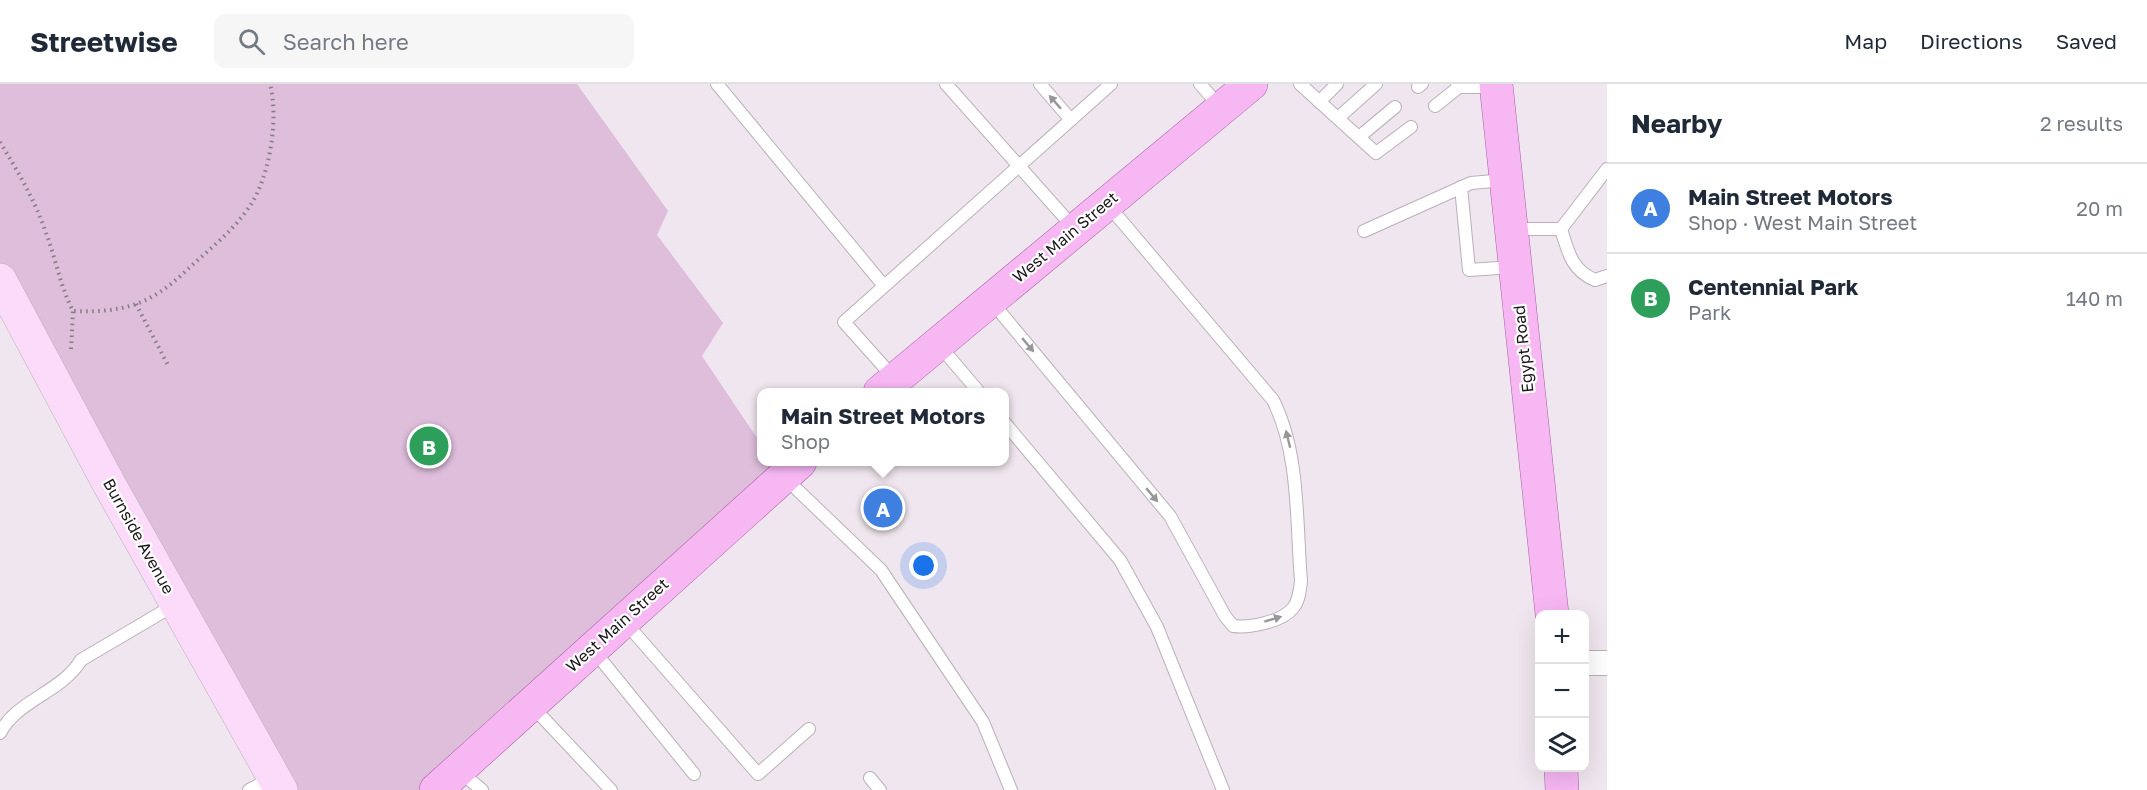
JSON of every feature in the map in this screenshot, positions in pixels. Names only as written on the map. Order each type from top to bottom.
[{"type":"main road","name":"West Main Street","points":[[888,386],[1251,84]]},
{"type":"main road","name":"Egypt Road","points":[[1496,86],[1551,610]]},
{"type":"main road","name":"West Main Street","points":[[459,784],[530,704],[792,469]]},
{"type":"main road","points":[[1561,772],[1562,790]]},
{"type":"street","name":"Burnside Avenue","points":[[0,280],[177,604],[268,786]]},
{"type":"street","points":[[1589,663],[1607,663]]},
{"type":"lane","points":[[717,84],[884,286]]},
{"type":"lane","points":[[946,84],[1075,229]]},
{"type":"lane","points":[[1040,84],[1071,120]]},
{"type":"lane","points":[[888,386],[843,322],[1111,84]]},
{"type":"lane","points":[[1200,84],[1221,109]]},
{"type":"lane","points":[[1300,84],[1376,153],[1411,127]]},
{"type":"lane","points":[[1319,102],[1337,84]]},
{"type":"lane","points":[[1338,118],[1376,84]]},
{"type":"lane","points":[[1435,106],[1458,86],[1496,86]]},
{"type":"lane","points":[[1359,137],[1395,107]]},
{"type":"lane","points":[[1561,229],[1607,169]]},
{"type":"lane","points":[[1364,231],[1471,183],[1506,180]]},
{"type":"lane","points":[[1461,187],[1468,270],[1514,267]]},
{"type":"lane","points":[[990,300],[1170,516],[1225,616],[1233,626],[1245,627],[1285,615],[1293,608],[1299,596],[1301,580],[1290,447],[1283,421],[1273,400],[1106,203]]},
{"type":"lane","points":[[1511,229],[1561,229]]},
{"type":"lane","points":[[1561,229],[1572,264],[1594,280],[1607,276]]},
{"type":"lane","points":[[938,344],[976,388]]},
{"type":"lane","points":[[1009,427],[1120,560],[1157,627],[1223,790]]},
{"type":"lane","points":[[792,469],[880,570],[983,722],[1011,790]]},
{"type":"lane","points":[[0,733],[7,720],[74,673],[81,660],[177,604]]},
{"type":"lane","points":[[623,620],[758,774],[808,729]]},
{"type":"lane","points":[[592,649],[694,774]]},
{"type":"lane","points":[[530,704],[611,790]]},
{"type":"lane","points":[[870,778],[880,790]]},
{"type":"path","points":[[0,142],[32,194],[47,234],[62,291],[73,311],[101,312],[136,304],[165,290],[230,232],[251,206],[263,177],[274,128],[270,84]]},
{"type":"path","points":[[136,304],[169,367]]},
{"type":"shaded area","points":[[0,84],[577,84],[668,211],[657,235],[723,323],[702,356],[757,438],[757,466],[776,466],[784,476],[434,790],[281,790],[0,280]]},
{"type":"place","name":"Centennial Park","points":[[429,446]]},
{"type":"place","name":"Main Street Motors","points":[[883,508]]}]
